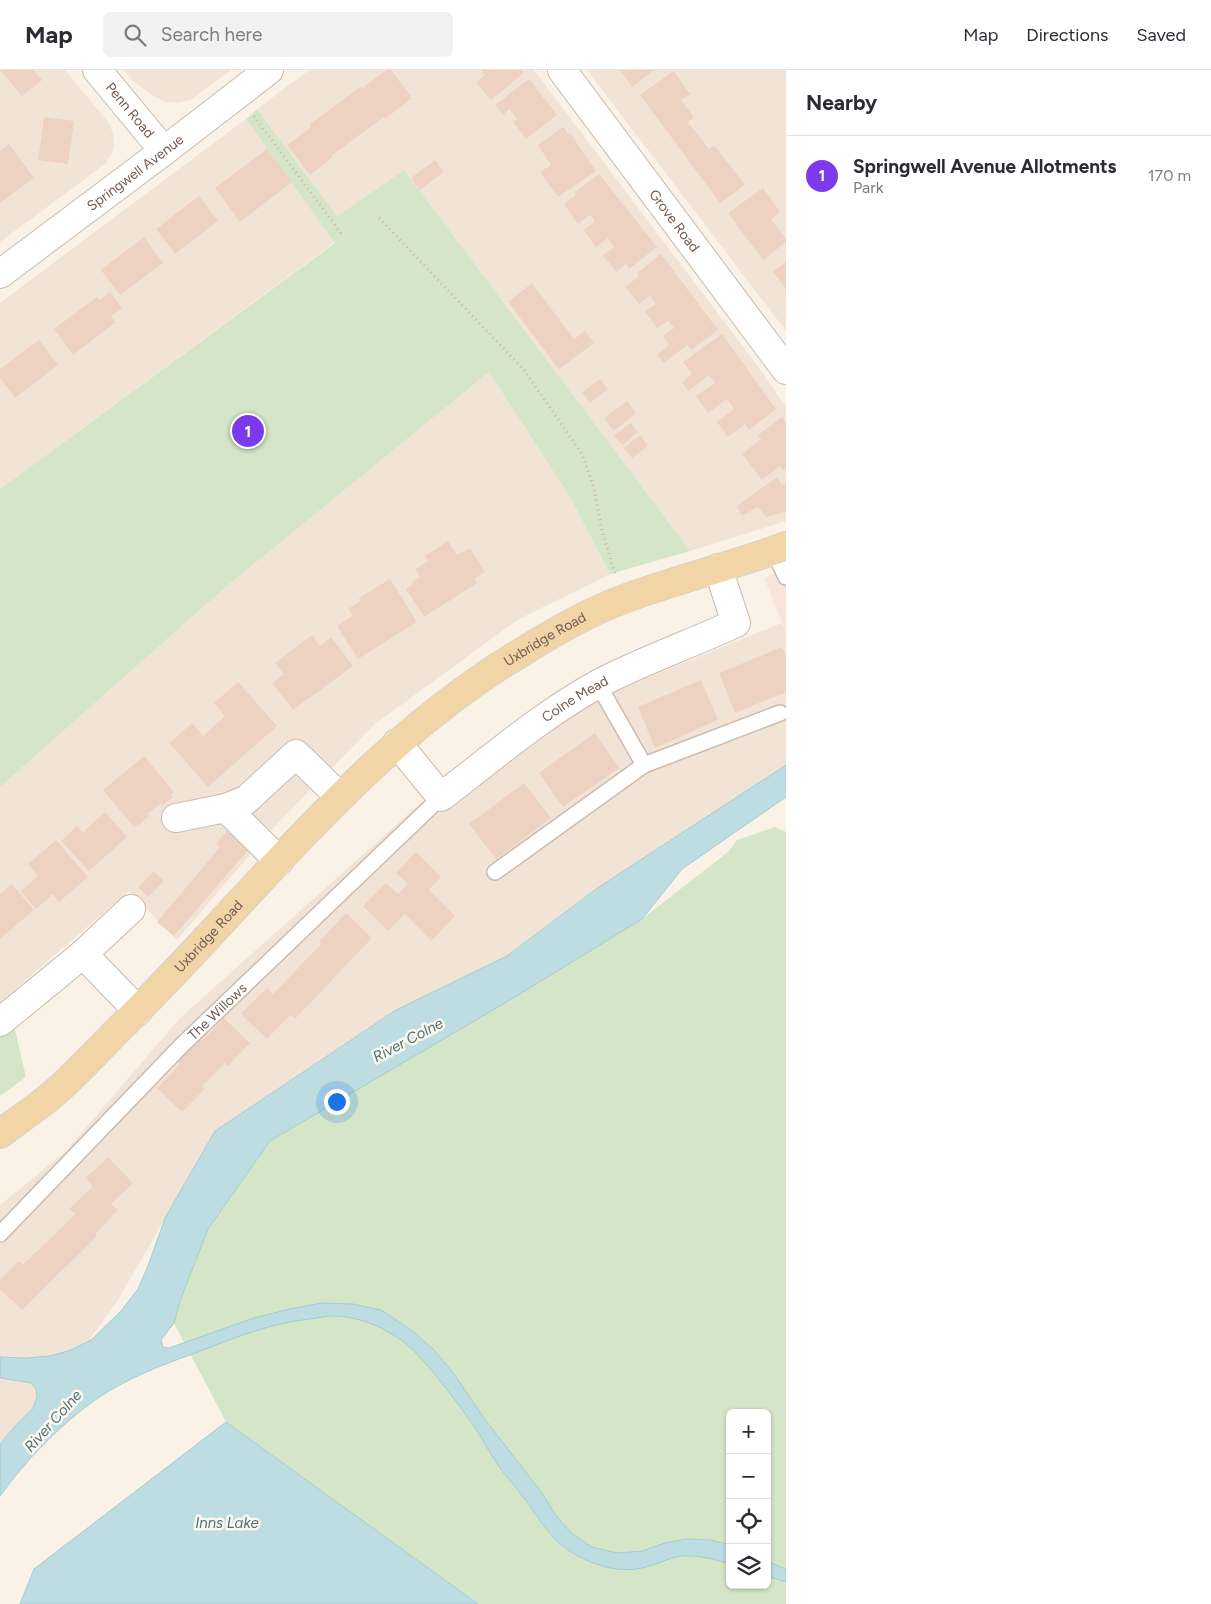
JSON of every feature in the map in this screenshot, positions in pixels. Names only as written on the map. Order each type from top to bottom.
[{"type":"main road","name":"Uxbridge Road","points":[[0,1134],[54,1094],[138,1012],[340,797],[397,743],[476,682],[520,653],[578,620],[622,599],[780,548]]},
{"type":"street","name":"Penn Road","points":[[97,70],[164,151]]},
{"type":"street","name":"Springwell Avenue","points":[[0,274],[269,70]]},
{"type":"street","name":"Grove Road","points":[[562,70],[786,370]]},
{"type":"street","name":"Colne Mead","points":[[441,797],[551,713],[598,684],[632,667],[736,623],[718,568]]},
{"type":"street","points":[[397,743],[441,797]]},
{"type":"street","points":[[176,818],[226,808],[246,800],[296,754],[340,797]]},
{"type":"street","points":[[226,808],[279,861]]},
{"type":"street","points":[[0,1022],[83,954],[131,908]]},
{"type":"street","points":[[83,954],[138,1012]]},
{"type":"lane","points":[[780,548],[786,577]]},
{"type":"lane","points":[[598,684],[644,764]]},
{"type":"lane","points":[[495,872],[644,764],[780,713]]},
{"type":"lane","name":"The Willows","points":[[0,1234],[181,1046],[441,797]]},
{"type":"path","points":[[238,94],[343,236]]},
{"type":"path","points":[[379,218],[524,370],[582,454],[594,488],[602,531],[622,599]]},
{"type":"shaded area","points":[[0,70],[65,70],[108,122],[113,133],[114,144],[112,153],[105,164],[0,242]]},
{"type":"shaded area","points":[[124,70],[231,70],[191,100],[178,103],[166,102],[152,95],[134,82]]},
{"type":"shaded area","points":[[309,70],[534,70],[756,364],[786,407],[786,521],[690,551],[404,170],[337,216],[257,109]]},
{"type":"shaded area","points":[[587,70],[786,70],[786,331]]},
{"type":"shaded area","points":[[246,119],[335,242],[0,489],[0,303]]},
{"type":"shaded area","points":[[489,372],[570,497],[610,574],[519,619],[375,724],[270,831],[177,940],[129,891],[0,1002],[0,787],[227,586]]},
{"type":"shaded area","points":[[786,569],[786,632],[764,578]]},
{"type":"shaded area","points":[[782,623],[786,632],[786,765],[599,887],[507,956],[396,1010],[215,1131],[118,1300],[0,1464],[0,1205],[65,1152],[180,1018],[489,742]]},
{"type":"green space","points":[[257,109],[337,216],[404,170],[690,551],[610,574],[570,497],[489,372],[227,586],[0,787],[0,489],[335,243],[246,119]]},
{"type":"green space","points":[[775,827],[786,832],[786,1604],[478,1604],[226,1422],[174,1323],[180,1301],[208,1229],[270,1141],[515,997],[642,919],[728,852],[737,840]]},
{"type":"green space","points":[[13,1021],[26,1077],[0,1096],[0,1033]]},
{"type":"water","name":"River Colne","points":[[786,765],[786,797],[682,869],[642,919],[515,997],[270,1141],[208,1229],[180,1301],[174,1323],[161,1340],[163,1347],[169,1348],[254,1318],[322,1303],[353,1304],[381,1310],[414,1332],[434,1350],[454,1374],[484,1418],[571,1533],[592,1547],[617,1553],[642,1551],[665,1543],[687,1539],[711,1540],[726,1544],[726,1563],[694,1556],[681,1556],[646,1567],[627,1570],[608,1568],[581,1558],[553,1537],[500,1468],[476,1429],[454,1399],[414,1351],[387,1331],[366,1322],[344,1317],[327,1316],[295,1321],[253,1332],[158,1367],[120,1385],[95,1400],[56,1432],[21,1469],[0,1496],[0,1444],[33,1408],[37,1397],[36,1389],[31,1383],[0,1378],[0,1357],[26,1358],[50,1356],[71,1350],[91,1340],[121,1311],[138,1289],[165,1218],[215,1131],[396,1010],[507,956],[599,887]]},
{"type":"water","name":"Inns Lake","points":[[226,1422],[478,1604],[20,1604],[34,1569]]},
{"type":"water","points":[[771,1563],[786,1569],[786,1582],[771,1577]]},
{"type":"building","points":[[0,70],[33,70],[42,80],[22,96]]},
{"type":"building","points":[[387,70],[391,70],[412,98],[332,155],[333,157],[310,175],[287,145],[311,127],[309,125],[361,86],[362,88]]},
{"type":"building","points":[[481,70],[521,70],[524,73],[491,100],[476,82],[485,75]]},
{"type":"building","points":[[620,70],[654,70],[632,87]]},
{"type":"building","points":[[674,71],[690,94],[681,100],[694,117],[688,122],[709,149],[714,145],[745,185],[720,203],[640,95]]},
{"type":"building","points":[[529,79],[557,115],[526,139],[513,122],[517,119],[509,109],[503,115],[495,105]]},
{"type":"building","points":[[44,117],[74,121],[68,164],[38,160]]},
{"type":"building","points":[[563,127],[568,134],[570,133],[596,171],[558,197],[540,172],[551,165],[538,145]]},
{"type":"building","points":[[9,144],[34,178],[0,203],[0,151]]},
{"type":"building","points":[[267,149],[292,182],[240,222],[215,188]]},
{"type":"building","points":[[435,160],[444,172],[420,190],[411,178]]},
{"type":"building","points":[[599,174],[657,247],[629,269],[626,264],[616,272],[603,255],[614,247],[608,238],[596,247],[584,230],[595,221],[590,215],[578,224],[564,204],[576,195],[574,193]]},
{"type":"building","points":[[763,188],[780,212],[771,219],[786,239],[786,242],[763,260],[728,213]]},
{"type":"building","points":[[199,196],[218,221],[175,254],[156,229]]},
{"type":"building","points":[[144,237],[163,263],[120,295],[101,270]]},
{"type":"building","points":[[661,254],[718,330],[691,350],[687,345],[664,363],[657,355],[669,345],[663,336],[674,328],[668,321],[657,328],[645,312],[656,304],[650,296],[639,304],[625,287],[639,276],[637,273]]},
{"type":"building","points":[[786,262],[786,289],[773,272]]},
{"type":"building","points":[[532,283],[574,339],[585,331],[594,343],[559,369],[508,302]]},
{"type":"building","points":[[110,292],[122,308],[111,316],[116,322],[73,355],[54,329],[97,297],[100,300]]},
{"type":"building","points":[[722,334],[776,409],[749,430],[745,424],[728,437],[717,422],[734,409],[727,399],[708,413],[696,396],[715,383],[709,375],[688,391],[682,382],[692,374],[683,362]]},
{"type":"building","points":[[39,340],[58,365],[15,398],[0,378],[0,369]]},
{"type":"building","points":[[600,379],[608,389],[590,403],[582,392]]},
{"type":"building","points":[[627,401],[636,413],[614,431],[604,418]]},
{"type":"building","points":[[782,417],[786,423],[786,468],[783,470],[780,466],[762,480],[742,454],[761,439],[758,435]]},
{"type":"building","points":[[631,423],[638,432],[622,445],[614,435]]},
{"type":"building","points":[[640,435],[648,446],[632,458],[624,448]]},
{"type":"building","points":[[777,477],[782,485],[786,483],[786,511],[766,517],[758,507],[742,516],[737,506]]},
{"type":"building","points":[[448,541],[457,555],[470,548],[485,572],[474,579],[477,583],[424,617],[406,589],[420,577],[415,569],[428,561],[425,556]]},
{"type":"building","points":[[390,579],[417,622],[358,659],[337,626],[353,616],[348,609],[360,601],[359,598]]},
{"type":"building","points":[[312,635],[320,646],[331,637],[353,666],[293,710],[272,683],[284,674],[275,663]]},
{"type":"building","points":[[782,647],[786,657],[786,692],[735,713],[719,673]]},
{"type":"building","points":[[701,680],[718,720],[655,748],[638,707]]},
{"type":"building","points":[[238,682],[277,726],[208,787],[169,743],[192,723],[203,736],[225,716],[214,703]]},
{"type":"building","points":[[595,733],[619,768],[563,807],[539,773]]},
{"type":"building","points":[[144,756],[174,792],[171,794],[173,797],[163,805],[161,803],[147,814],[149,816],[139,825],[134,827],[103,790]]},
{"type":"building","points":[[524,783],[551,818],[496,859],[469,824]]},
{"type":"building","points":[[105,812],[127,837],[89,871],[61,841],[77,826],[83,832]]},
{"type":"building","points":[[227,831],[249,849],[174,936],[157,922],[220,847],[216,844]]},
{"type":"building","points":[[56,840],[88,877],[59,902],[53,894],[36,909],[21,891],[38,876],[28,864]]},
{"type":"building","points":[[416,852],[441,877],[429,890],[455,916],[431,941],[405,914],[388,931],[363,906],[386,883],[398,894],[408,884],[396,873]]},
{"type":"building","points":[[154,871],[164,881],[148,897],[138,887]]},
{"type":"building","points":[[12,884],[34,910],[0,939],[0,894]]},
{"type":"building","points":[[346,913],[372,938],[295,1019],[290,1015],[267,1039],[241,1014],[267,988],[273,994],[321,944],[319,942]]},
{"type":"building","points":[[224,1018],[250,1043],[228,1066],[225,1063],[202,1086],[205,1089],[182,1112],[157,1088],[180,1064],[177,1062],[199,1038],[202,1041]]},
{"type":"building","points":[[108,1157],[133,1183],[111,1204],[118,1210],[95,1234],[97,1236],[22,1310],[0,1289],[0,1280],[19,1261],[23,1265],[75,1214],[69,1209],[93,1186],[86,1178]]},
{"type":"place","name":"Springwell Avenue Allotments","points":[[248,431]]}]
